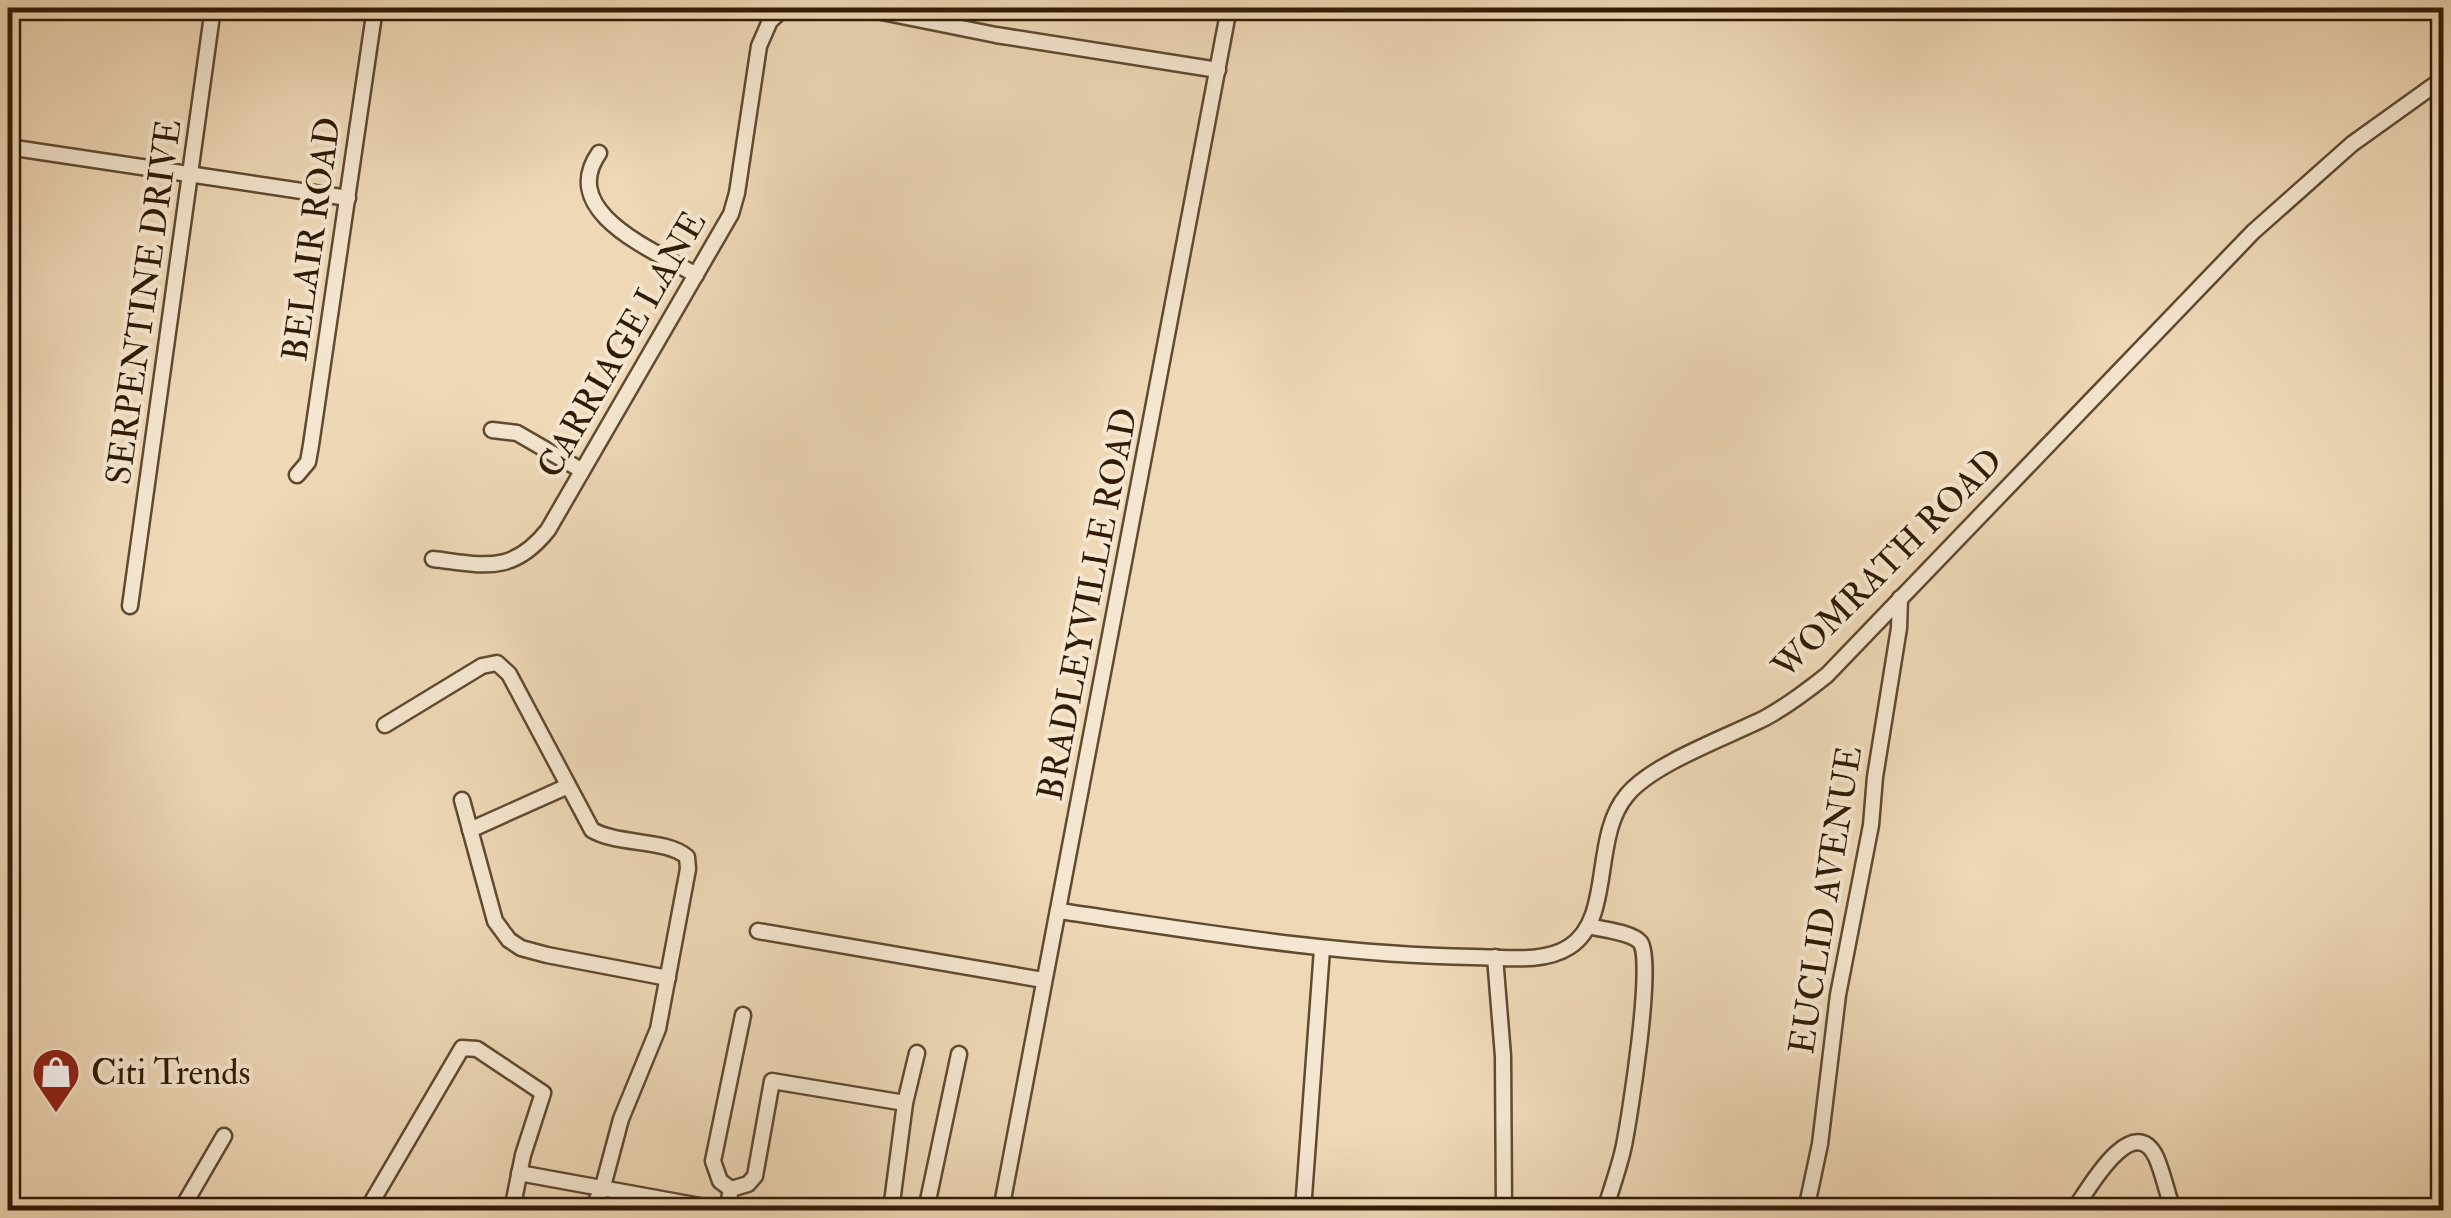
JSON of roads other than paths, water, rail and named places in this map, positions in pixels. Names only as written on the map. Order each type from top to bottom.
[{"type":"street","name":"BELAIR ROAD","points":[[298,475],[308,462],[311,445],[376,8]]},
{"type":"street","name":"CARRIAGE LANE","points":[[432,559],[493,566],[522,555],[548,530],[735,204],[759,46],[770,21],[784,8]]},
{"type":"street","points":[[862,8],[996,35],[1218,70]]},
{"type":"street","name":"BRADLEYVILLE ROAD","points":[[1000,1210],[1230,8]]},
{"type":"street","name":"SERPENTINE DRIVE","points":[[130,606],[210,10]]},
{"type":"street","name":"WOMRATH ROAD","points":[[1589,926],[1595,911],[1605,841],[1615,812],[1627,794],[1653,774],[1768,716],[1808,691],[1848,655],[2265,220],[2352,144],[2444,78]]},
{"type":"street","points":[[8,147],[348,198]]},
{"type":"street","points":[[598,153],[586,178],[601,214],[696,275]]},
{"type":"street","points":[[492,430],[517,433],[581,470]]},
{"type":"street","name":"EUCLID AVENUE","points":[[1806,1210],[1820,1144],[1838,995],[1868,844],[1900,598]]},
{"type":"street","points":[[384,725],[482,666],[497,663],[509,674],[585,822],[596,834],[678,850],[686,857],[688,869],[658,1030],[621,1119],[602,1190],[590,1210]]},
{"type":"street","points":[[470,830],[568,786]]},
{"type":"street","points":[[462,800],[495,922],[514,945],[668,978]]},
{"type":"street","points":[[1060,910],[1322,950],[1495,957],[1557,953],[1576,942],[1589,926],[1636,938],[1644,949],[1645,988],[1632,1101],[1606,1210]]},
{"type":"street","points":[[758,931],[1043,980]]},
{"type":"street","points":[[1303,1210],[1322,950]]},
{"type":"street","points":[[1495,957],[1504,1075],[1504,1210]]},
{"type":"street","points":[[743,1015],[712,1161],[720,1182],[731,1189],[748,1184],[755,1176],[772,1080],[905,1102]]},
{"type":"street","points":[[367,1210],[452,1063],[468,1046],[543,1093],[512,1210]]},
{"type":"street","points":[[891,1210],[905,1102],[917,1053]]},
{"type":"street","points":[[926,1210],[959,1054]]},
{"type":"street","points":[[181,1210],[224,1136]]},
{"type":"street","points":[[2074,1210],[2115,1152],[2131,1144],[2145,1146],[2155,1156],[2172,1210]]},
{"type":"street","points":[[519,1173],[724,1210],[731,1189]]},
{"type":"street","points":[[602,1190],[604,1210]]},
{"type":"place","name":"Citi Trends","points":[[56,1114]]}]
